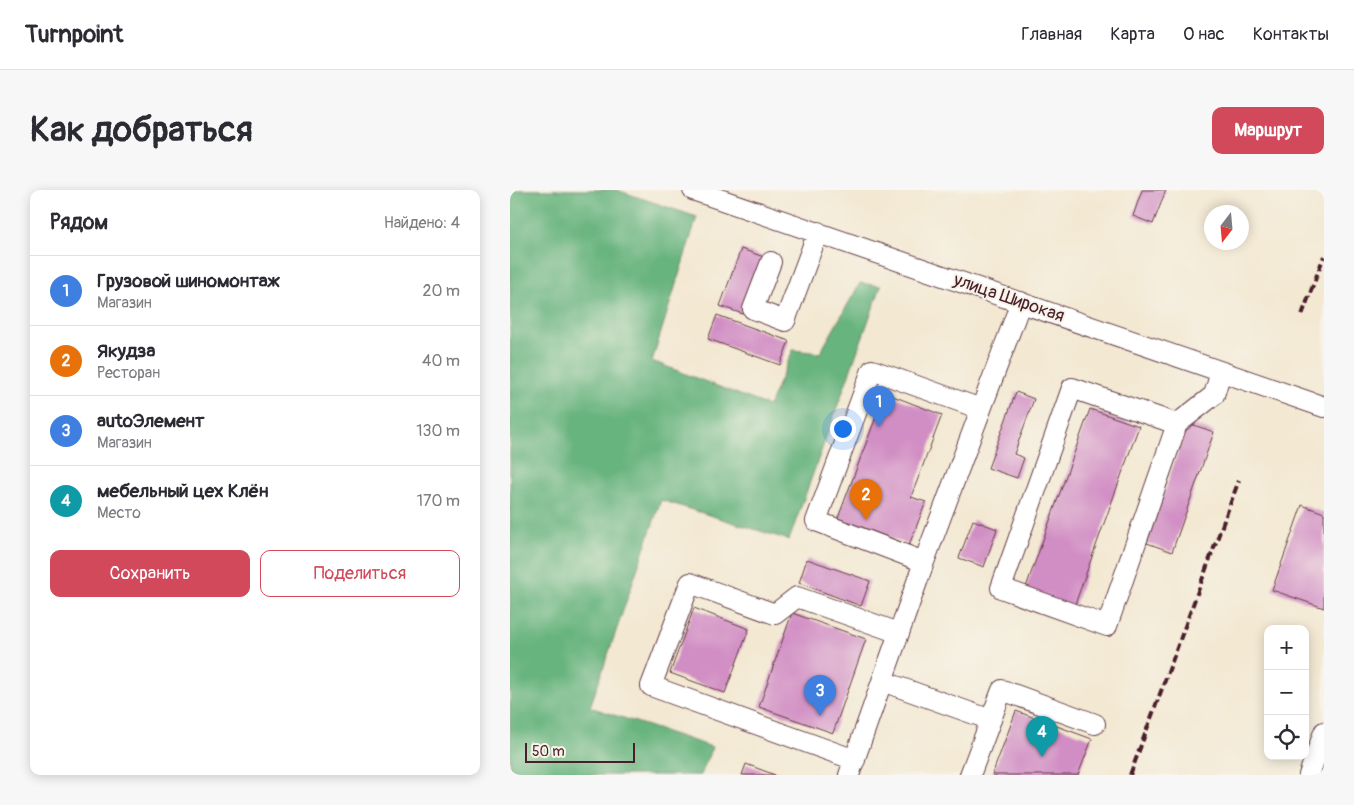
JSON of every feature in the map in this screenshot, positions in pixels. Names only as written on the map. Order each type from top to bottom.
[{"type":"street","name":"улица Широкая","points":[[693,190],[1324,407]]},
{"type":"street","points":[[771,262],[753,309],[785,321],[818,232]]},
{"type":"street","points":[[899,632],[797,597],[775,614],[690,583],[652,686],[852,767],[924,562],[1021,302]]},
{"type":"street","points":[[924,562],[816,522],[872,370],[981,409]]},
{"type":"street","points":[[1177,424],[1072,388],[1001,588],[1108,626],[1177,424],[1214,395],[1221,372]]},
{"type":"street","points":[[882,681],[991,720]]},
{"type":"street","points":[[970,775],[1002,690],[1095,724]]},
{"type":"street","points":[[1309,775],[1324,732]]},
{"type":"green space","points":[[510,190],[617,190],[697,217],[652,361],[769,406],[793,350],[820,353],[860,283],[881,286],[789,540],[661,500],[590,707],[712,747],[701,775],[510,775]]},
{"type":"building","points":[[1142,190],[1166,190],[1153,224],[1133,216]]},
{"type":"building","points":[[741,249],[764,257],[743,314],[720,306]]},
{"type":"building","points":[[717,315],[789,341],[780,365],[708,339]]},
{"type":"building","points":[[1016,392],[1034,399],[1014,454],[1024,458],[1017,478],[988,468]]},
{"type":"building","points":[[885,393],[942,415],[911,497],[926,502],[909,545],[838,518]]},
{"type":"building","points":[[1090,409],[1139,426],[1074,607],[1025,590]]},
{"type":"building","points":[[1188,423],[1214,432],[1172,552],[1147,543]]},
{"type":"building","points":[[1302,505],[1324,513],[1324,608],[1272,590]]},
{"type":"building","points":[[973,520],[997,529],[984,567],[959,558]]},
{"type":"building","points":[[807,559],[870,581],[861,606],[799,583]]},
{"type":"building","points":[[694,608],[749,629],[725,693],[670,673]]},
{"type":"building","points":[[792,613],[866,639],[833,733],[759,707]]},
{"type":"building","points":[[1016,711],[1092,739],[1078,775],[992,775]]},
{"type":"building","points":[[746,764],[775,775],[742,775]]},
{"type":"railway","points":[[1302,315],[1324,256]]},
{"type":"railway","points":[[1130,775],[1239,480]]},
{"type":"place","name":"Грузовой шиномонтаж","points":[[879,427]]},
{"type":"place","name":"Якудза","points":[[866,520]]},
{"type":"place","name":"autoЭлемент","points":[[820,716]]},
{"type":"place","name":"мебельный цех Клён","points":[[1042,757]]}]
